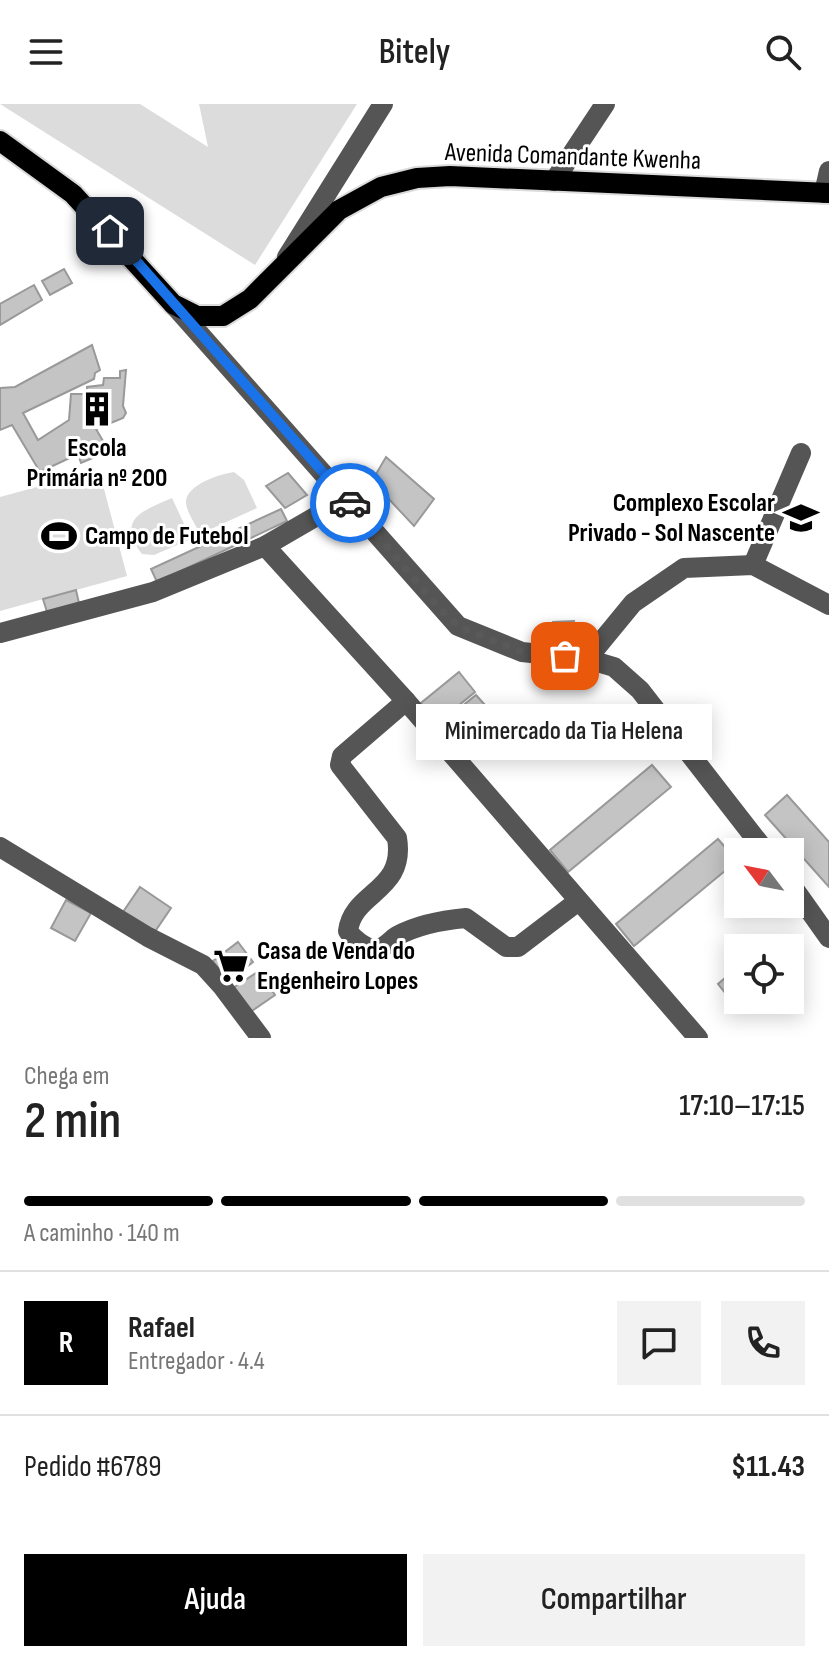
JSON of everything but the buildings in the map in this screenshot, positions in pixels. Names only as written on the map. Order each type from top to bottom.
[{"type":"main road","name":"Avenida Comandante Kwenha","points":[[0,141],[73,194],[173,304],[197,316],[223,316],[250,299],[339,210],[381,187],[417,178],[450,176],[826,193]]},
{"type":"street","points":[[280,267],[383,104]]},
{"type":"street","points":[[554,181],[605,104]]},
{"type":"street","points":[[826,193],[829,171]]},
{"type":"street","points":[[173,304],[458,626],[522,652],[587,659],[614,667],[640,690],[755,838]]},
{"type":"street","points":[[753,565],[801,453]]},
{"type":"street","points":[[0,633],[153,592],[265,546],[346,499]]},
{"type":"street","points":[[265,546],[406,701],[686,1035]]},
{"type":"street","points":[[587,659],[633,603],[684,568],[753,565],[829,605]]},
{"type":"street","points":[[406,701],[342,756],[340,765],[397,838],[399,851],[397,869],[349,918],[348,931],[352,939],[374,949],[383,947],[397,936],[444,920],[466,918],[506,947],[518,947],[577,902]]},
{"type":"street","points":[[0,847],[148,937],[203,965],[261,1038]]},
{"type":"street","points":[[804,903],[829,939]]},
{"type":"shaded area","points":[[0,104],[140,104],[208,147],[199,104],[357,104],[255,265]]},
{"type":"shaded area","name":"Campo de Futebol","points":[[99,470],[127,576],[0,611],[0,497]]},
{"type":"shaded area","points":[[234,472],[244,480],[257,508],[200,534],[188,511],[187,497],[204,482]]},
{"type":"shaded area","points":[[172,498],[191,539],[154,555],[142,554],[135,542],[132,524],[142,512]]},
{"type":"way so far","points":[[350,503],[439,608],[458,626],[485,640],[522,652],[565,656]]},
{"type":"place","name":"Escola Primária nº 200","points":[[97,409]]},
{"type":"place","name":"Complexo Escolar Privado - Sol Nascente","points":[[801,518]]},
{"type":"place","name":"Campo de Futebol","points":[[59,536]]},
{"type":"place","name":"Minimercado da Tia Helena","points":[[565,656]]},
{"type":"place","name":"Casa de Venda do Engenheiro Lopes","points":[[231,966]]},
{"type":"route","points":[[110,231],[350,503]]}]
